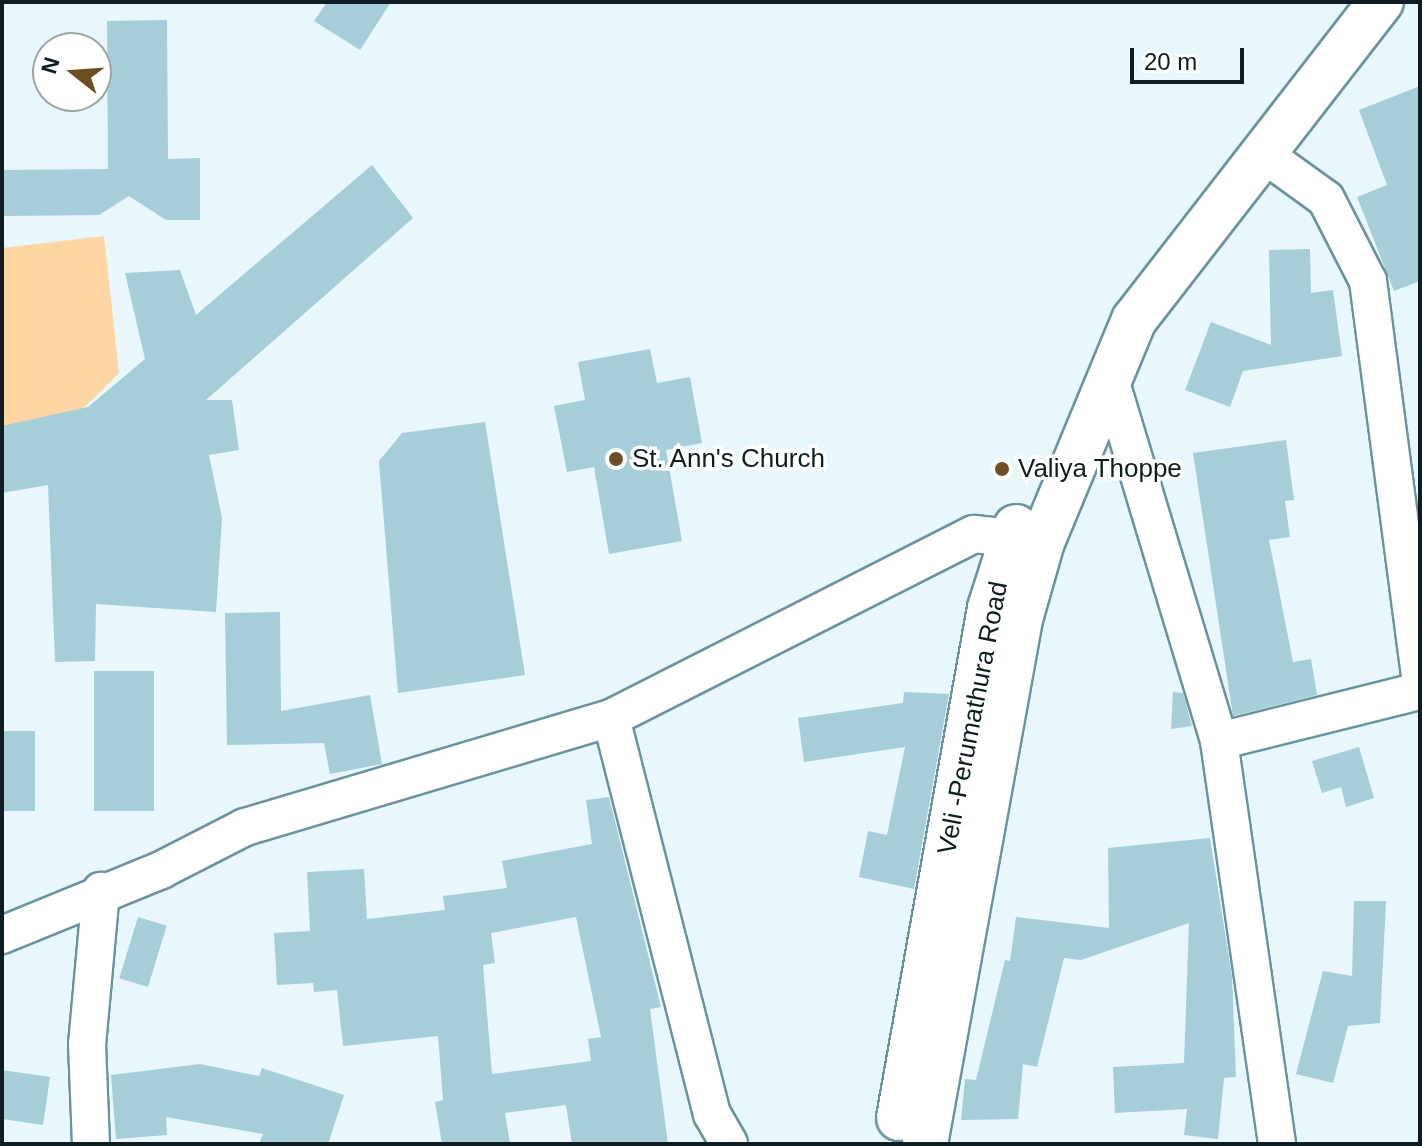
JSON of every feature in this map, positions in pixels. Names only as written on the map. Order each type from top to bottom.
[{"type":"main road","name":"Veli -Perumathura Road","points":[[895,1144],[990,608],[1027,539],[1088,361],[1134,278],[1340,2]]},
{"type":"main road","points":[[925,1144],[1020,619],[1027,539],[1134,320],[1261,152],[1381,2]]},
{"type":"street","points":[[1261,152],[1326,199],[1368,281],[1420,674]]},
{"type":"street","points":[[1109,376],[1219,741],[1277,1144]]},
{"type":"street","points":[[2,935],[101,891],[161,870],[245,827],[611,718],[974,534],[1027,539]]},
{"type":"street","points":[[1219,741],[1420,691]]},
{"type":"street","points":[[611,718],[712,1114],[729,1144]]},
{"type":"street","points":[[91,1144],[87,1045],[101,891]]},
{"type":"shaded area","points":[[104,236],[119,373],[50,441],[2,447],[2,248]]},
{"type":"building","points":[[327,2],[391,2],[360,50],[314,21]]},
{"type":"building","points":[[167,20],[168,159],[200,158],[200,220],[166,220],[129,196],[99,215],[2,216],[2,170],[108,169],[112,32],[107,32],[107,21]]},
{"type":"building","points":[[1420,86],[1420,281],[1394,291],[1357,197],[1387,185],[1359,110]]},
{"type":"building","points":[[372,165],[413,218],[206,400],[232,400],[239,450],[209,455],[222,518],[216,612],[96,604],[95,661],[55,662],[48,485],[2,493],[2,426],[88,407],[145,359],[125,273],[180,270],[196,315]]},
{"type":"building","points":[[1310,249],[1311,293],[1333,290],[1342,356],[1243,371],[1230,407],[1185,390],[1211,322],[1271,345],[1269,250]]},
{"type":"building","name":"St. Ann's Church","points":[[650,349],[657,383],[690,377],[702,443],[666,450],[682,541],[609,554],[594,467],[567,472],[554,406],[585,400],[578,362]]},
{"type":"building","points":[[485,422],[525,675],[398,693],[379,461],[402,433]]},
{"type":"building","points":[[1286,440],[1294,500],[1285,501],[1290,537],[1269,540],[1293,662],[1311,659],[1317,695],[1233,716],[1193,453]]},
{"type":"building","points":[[280,612],[281,711],[370,695],[382,764],[330,774],[324,743],[227,745],[225,613]]},
{"type":"building","points":[[94,671],[154,671],[154,811],[94,811]]},
{"type":"building","points":[[904,692],[949,694],[914,889],[859,877],[868,831],[887,835],[905,747],[804,762],[798,718],[903,703]]},
{"type":"building","points":[[1173,692],[1183,693],[1192,726],[1171,729]]},
{"type":"building","points":[[2,731],[35,731],[35,811],[2,811]]},
{"type":"building","points":[[1359,747],[1374,798],[1346,807],[1341,787],[1322,793],[1312,761]]},
{"type":"building","points":[[609,797],[661,1007],[650,1009],[668,1144],[572,1144],[566,1105],[505,1113],[510,1144],[442,1144],[435,1102],[443,1100],[438,1036],[343,1046],[337,990],[314,992],[313,983],[277,985],[274,933],[310,931],[307,872],[364,869],[367,919],[445,910],[443,896],[507,888],[502,861],[592,844],[586,800]],"holes":[[[576,917],[601,1037],[588,1039],[591,1061],[492,1074],[483,965],[495,963],[491,933]]]},
{"type":"building","points":[[1210,838],[1232,977],[1236,1077],[1224,1078],[1218,1139],[1184,1135],[1187,1109],[1115,1113],[1113,1067],[1184,1063],[1189,923],[1081,960],[1064,958],[1037,1067],[1023,1064],[1018,1119],[961,1120],[965,1079],[976,1080],[1005,960],[1010,961],[1016,917],[1109,928],[1108,848]]},
{"type":"building","points":[[1354,901],[1386,901],[1380,1023],[1348,1026],[1333,1083],[1296,1074],[1323,971],[1352,976]]},
{"type":"building","points":[[138,917],[167,926],[148,987],[119,978]]},
{"type":"building","points":[[200,1064],[259,1076],[262,1068],[344,1095],[328,1144],[259,1144],[263,1134],[166,1117],[167,1135],[116,1139],[111,1075]]},
{"type":"building","points":[[2,1070],[50,1077],[43,1125],[2,1119]]},
{"type":"place","name":"St. Ann's Church","points":[[616,459]]},
{"type":"place","name":"Valiya Thoppe","points":[[1002,469]]}]
